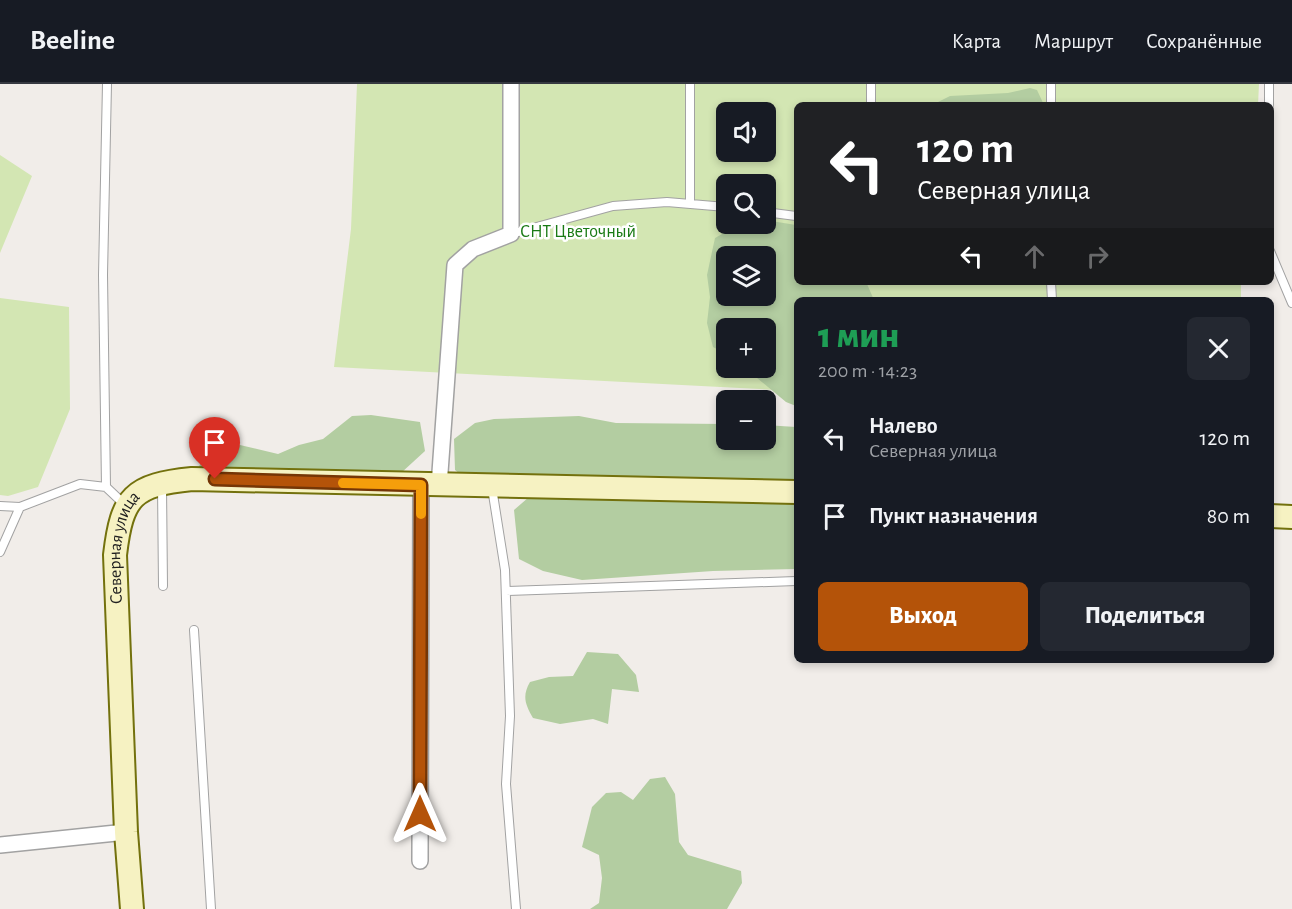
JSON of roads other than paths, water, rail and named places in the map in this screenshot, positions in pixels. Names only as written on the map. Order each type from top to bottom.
[{"type":"street","points":[[420,861],[430,486],[455,265],[473,249],[511,234],[511,84]]},
{"type":"street","name":"Северная улица","points":[[132,909],[126,832],[115,555],[118,529],[125,505],[142,490],[162,482],[192,479],[430,486],[794,492]]},
{"type":"street","points":[[1274,516],[1292,518]]},
{"type":"street","points":[[0,845],[126,832]]},
{"type":"lane","points":[[106,487],[103,275],[107,84]]},
{"type":"lane","points":[[690,84],[690,202]]},
{"type":"lane","points":[[871,84],[871,102]]},
{"type":"lane","points":[[1051,84],[1051,102]]},
{"type":"lane","points":[[1269,84],[1269,102]]},
{"type":"lane","points":[[511,234],[613,206],[690,202],[716,206]]},
{"type":"lane","points":[[776,213],[794,216]]},
{"type":"lane","points":[[1274,260],[1292,303]]},
{"type":"lane","points":[[162,482],[163,586]]},
{"type":"lane","points":[[0,506],[20,507],[80,484],[106,487],[125,505]]},
{"type":"lane","points":[[492,487],[507,591],[510,716],[506,784],[516,909]]},
{"type":"lane","points":[[0,552],[20,507]]},
{"type":"lane","points":[[507,591],[794,581]]},
{"type":"lane","points":[[194,630],[211,909]]},
{"type":"park label","name":"СНТ Цветочный","points":[[578,232]]}]
